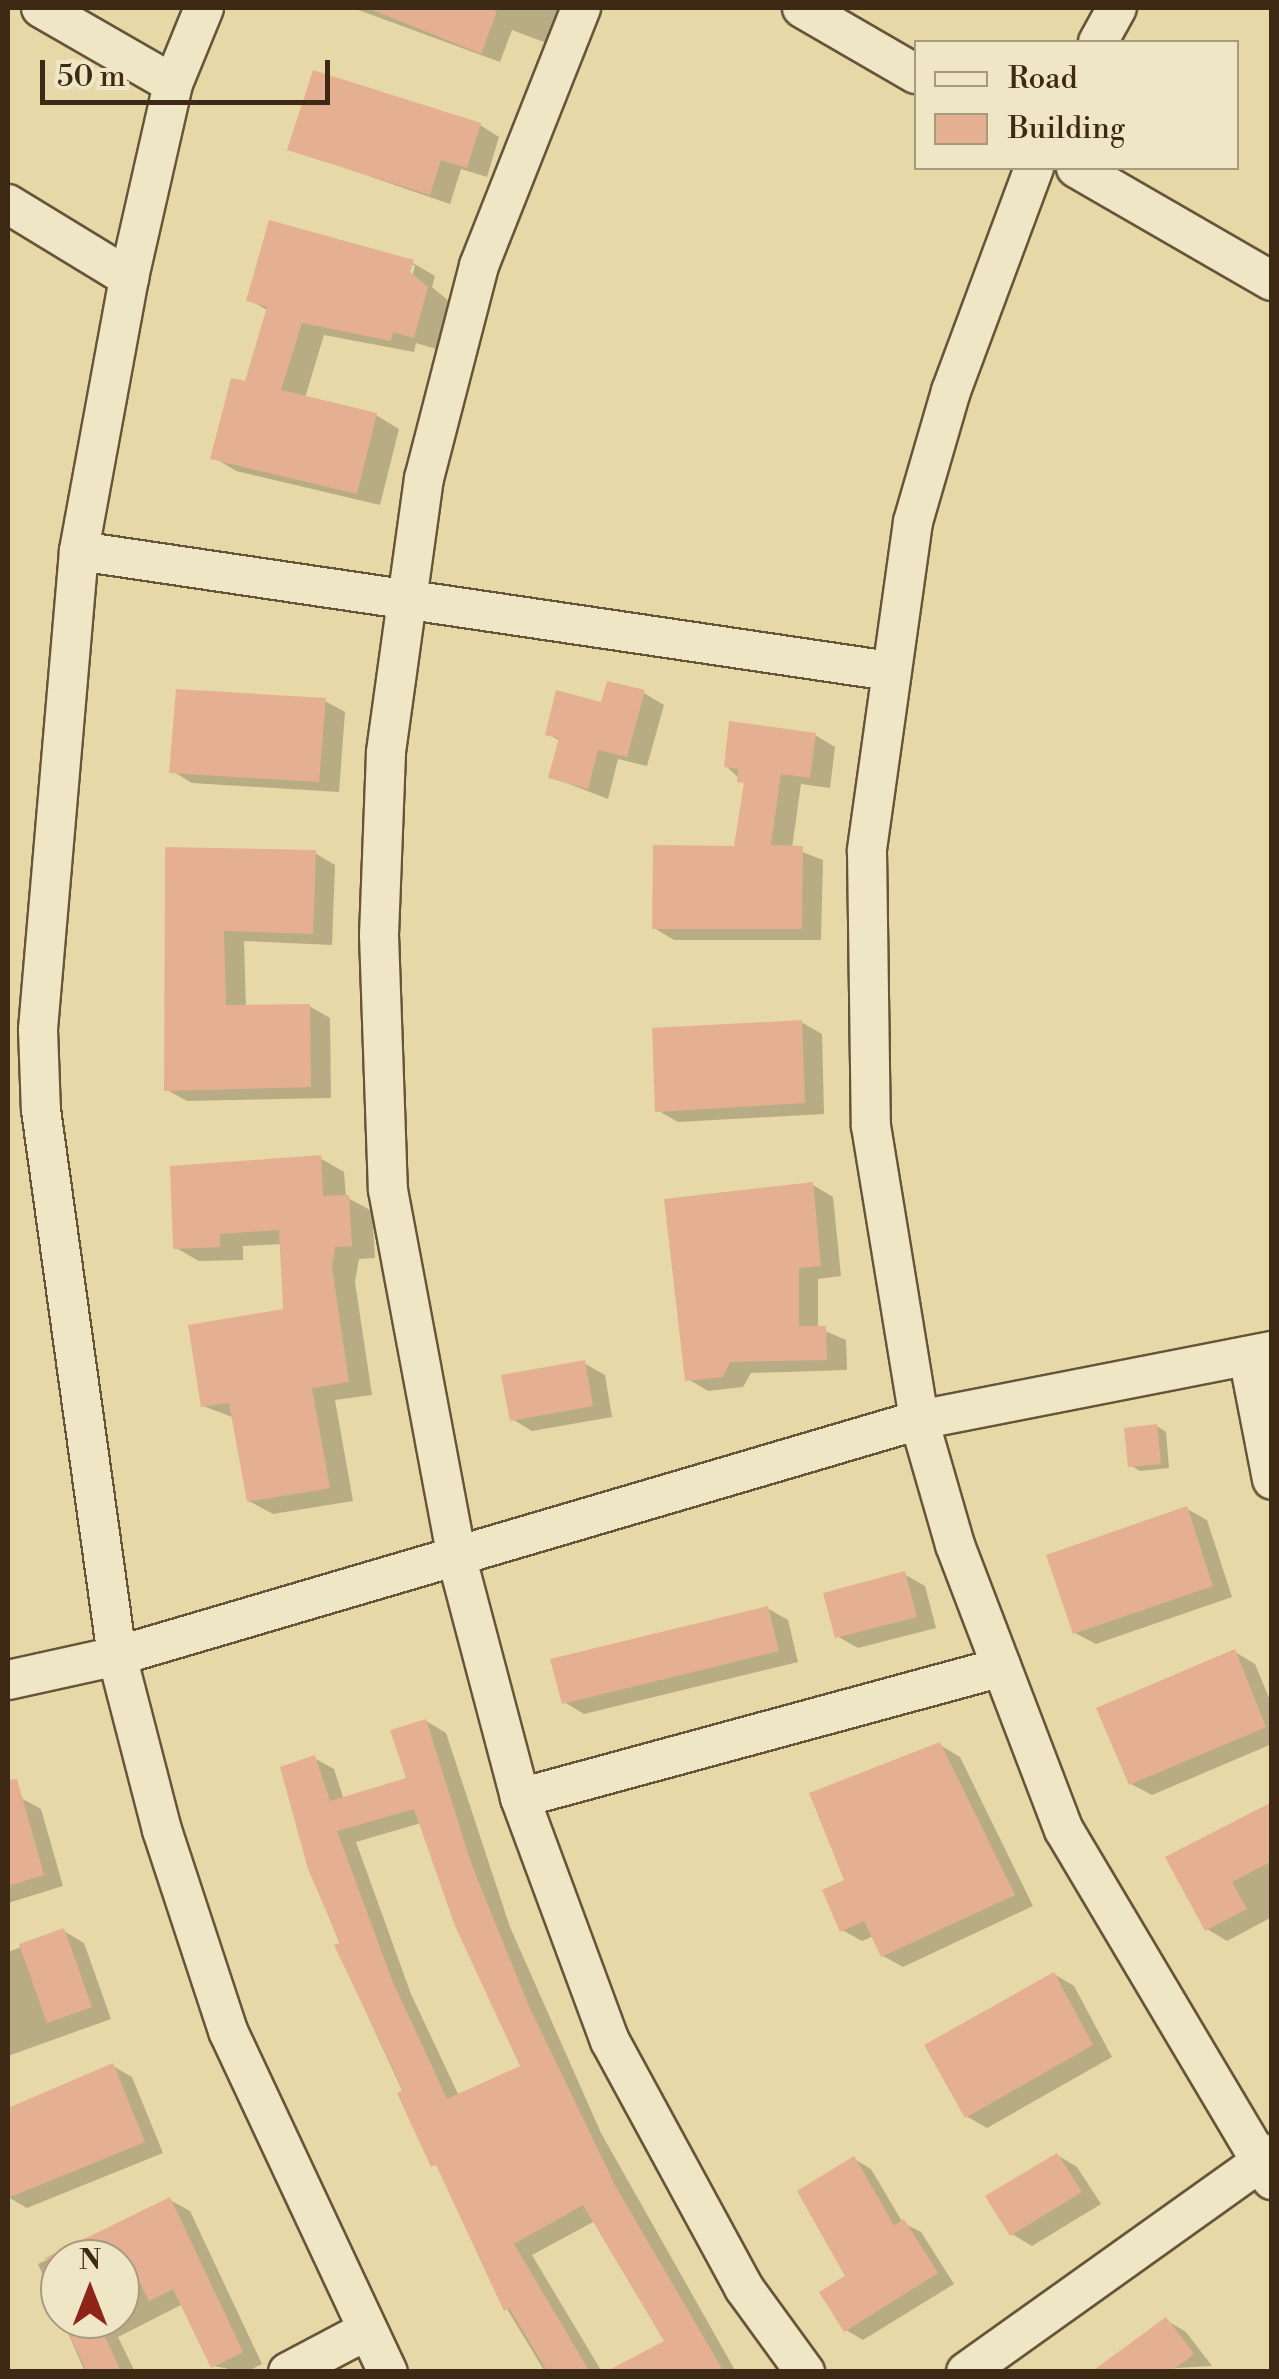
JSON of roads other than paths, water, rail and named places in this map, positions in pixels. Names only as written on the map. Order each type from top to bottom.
[{"type":"street","points":[[42,8],[173,84]]},
{"type":"street","points":[[204,8],[173,84],[129,278],[79,551],[23,1030],[41,1110],[117,1656],[162,1830],[228,2031],[364,2332],[388,2372]]},
{"type":"street","points":[[582,8],[479,266],[424,478],[386,754],[379,935],[388,1190],[456,1556],[520,1798],[610,2042],[744,2288],[804,2372]]},
{"type":"street","points":[[802,8],[914,73]]},
{"type":"street","points":[[1099,40],[1116,8]]},
{"type":"street","points":[[966,2372],[1267,2166],[1064,1830],[955,1544],[918,1420],[871,1126],[867,851],[890,670],[919,504],[951,391],[1033,170]]},
{"type":"street","points":[[1079,170],[1272,281]]},
{"type":"street","points":[[8,204],[129,278]]},
{"type":"street","points":[[79,551],[890,670]]},
{"type":"street","points":[[8,1680],[117,1656],[918,1420],[1260,1354],[1272,1480]]},
{"type":"street","points":[[520,1798],[1002,1666]]},
{"type":"street","points":[[288,2372],[364,2332]]}]
